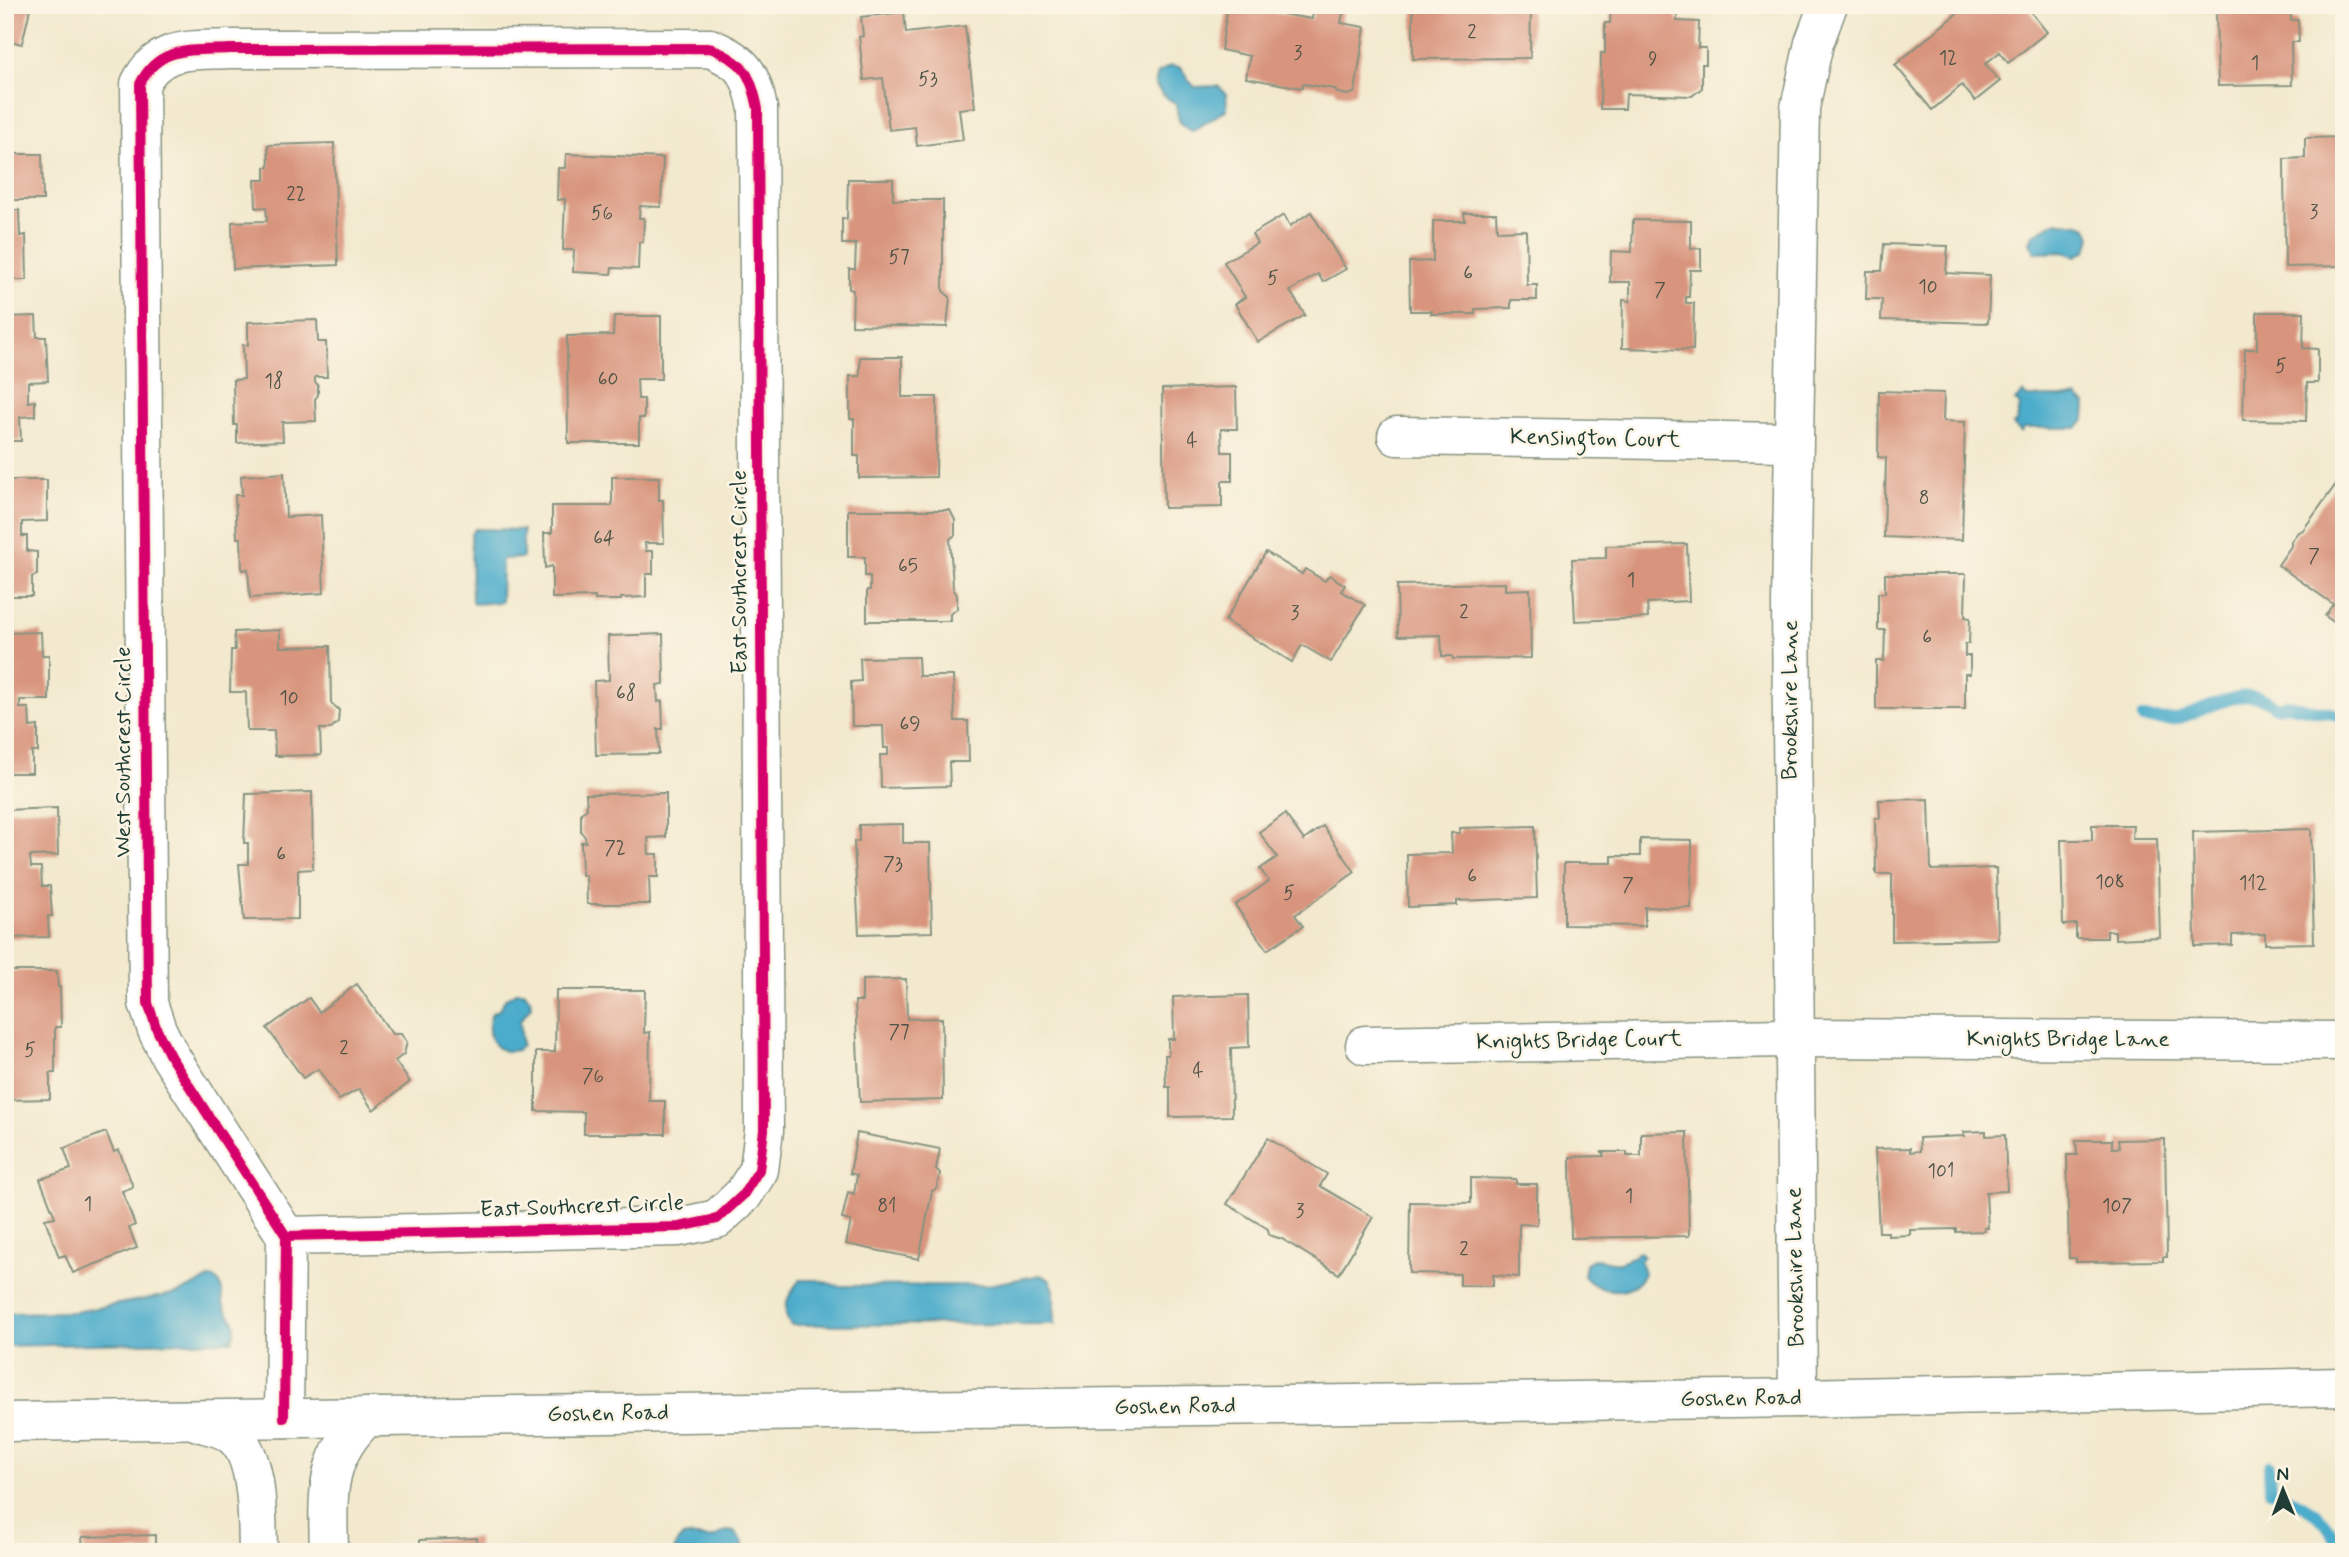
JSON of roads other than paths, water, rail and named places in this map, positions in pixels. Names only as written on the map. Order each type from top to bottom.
[{"type":"street","name":"Brookshire Lane","points":[[1798,1398],[1791,632],[1800,108],[1814,43],[1828,5]]},
{"type":"street","name":"East Southcrest Circle","points":[[163,57],[180,51],[229,49],[710,48],[740,63],[749,76],[758,109],[764,1116],[759,1170],[743,1195],[717,1219],[679,1227],[286,1236]]},
{"type":"street","name":"West Southcrest Circle","points":[[163,57],[146,72],[140,83],[139,96],[148,1003],[170,1056],[286,1236]]},
{"type":"street","name":"Kensington Court","points":[[1397,436],[1793,442]]},
{"type":"street","name":"Knights Bridge Lane","points":[[1793,1038],[2344,1041]]},
{"type":"street","name":"Knights Bridge Court","points":[[1365,1045],[1793,1038]]},
{"type":"street","points":[[284,1418],[286,1236]]},
{"type":"street","name":"Goshen Road","points":[[5,1422],[1798,1398],[2344,1387]]},
{"type":"street","points":[[329,1552],[328,1487],[332,1471],[354,1429],[367,1417]]},
{"type":"street","points":[[192,1420],[230,1433],[247,1452],[256,1495],[258,1552]]},
{"type":"water","points":[[1170,66],[1179,67],[1195,87],[1218,86],[1226,94],[1227,109],[1193,131],[1184,127],[1178,118],[1176,104],[1162,94],[1155,84],[1158,73]]},
{"type":"water","points":[[2057,221],[2087,227],[2091,237],[2087,250],[2076,256],[2063,252],[2035,253],[2030,242],[2033,235]]},
{"type":"water","points":[[2023,393],[2027,397],[2077,397],[2086,404],[2085,420],[2077,428],[2024,428],[2021,432],[2013,425],[2017,421],[2020,405],[2015,401]]},
{"type":"water","points":[[475,529],[523,530],[523,558],[502,559],[501,602],[472,602],[471,534]]},
{"type":"water","points":[[516,992],[524,992],[530,999],[531,1006],[520,1021],[522,1045],[517,1050],[501,1050],[490,1035],[492,1013],[499,1010],[506,998]]},
{"type":"water","points":[[1636,1252],[1644,1256],[1640,1261],[1644,1273],[1632,1286],[1616,1290],[1606,1289],[1590,1282],[1584,1276],[1586,1263],[1590,1260],[1619,1262],[1635,1256]]},
{"type":"water","points":[[1040,1275],[1050,1280],[1054,1290],[1055,1324],[791,1325],[786,1313],[789,1296],[800,1280],[817,1280],[838,1286],[988,1285]]},
{"type":"water","points":[[210,1278],[220,1285],[224,1306],[235,1325],[233,1337],[229,1339],[234,1341],[5,1346],[5,1313],[74,1312],[179,1293]]},
{"type":"water","points":[[727,1531],[734,1532],[743,1542],[742,1552],[674,1552],[680,1539],[684,1537],[711,1538]]},
{"type":"waterway","points":[[2142,718],[2176,719],[2227,700],[2253,696],[2265,699],[2275,707],[2287,705],[2344,718]]},
{"type":"waterway","points":[[2269,1466],[2270,1490],[2304,1506],[2322,1519],[2335,1539],[2339,1552]]}]
